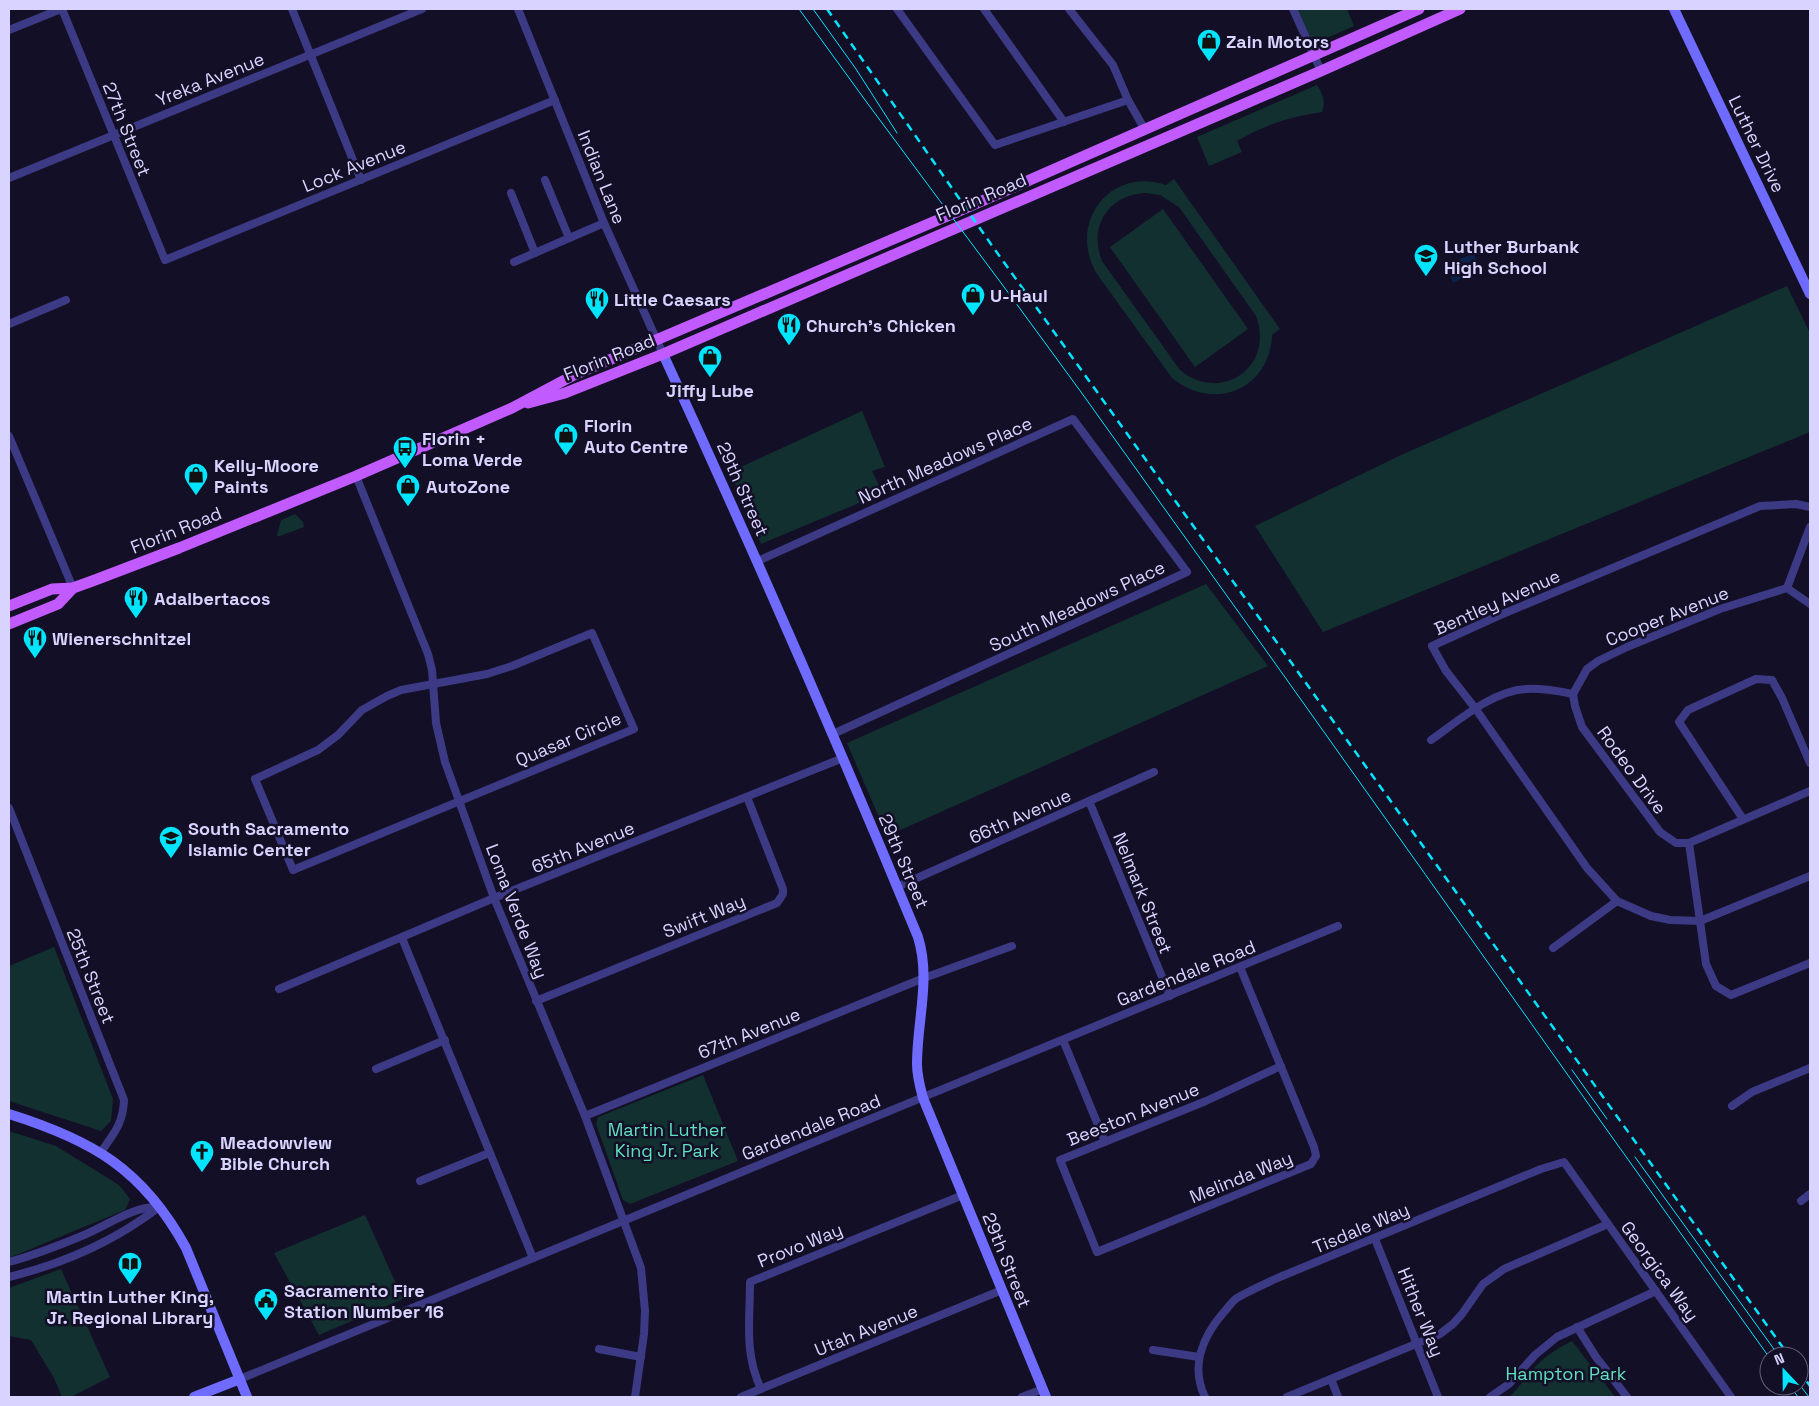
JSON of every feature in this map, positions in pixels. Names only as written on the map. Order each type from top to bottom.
[{"type":"main road","name":"Florin Road","points":[[9,606],[52,589],[73,588],[179,548],[356,476],[512,408],[560,381],[1145,130],[1419,9]]},
{"type":"main road","name":"Florin Road","points":[[512,408],[565,394],[663,354],[1321,71],[1460,9]]},
{"type":"main road","points":[[1135,150],[1145,130]]},
{"type":"main road","name":"Florin Road","points":[[9,624],[58,604],[73,588]]},
{"type":"street","points":[[9,30],[61,9]]},
{"type":"street","name":"27th Street","points":[[61,9],[165,260]]},
{"type":"street","points":[[292,9],[361,180]]},
{"type":"street","name":"Yreka Avenue","points":[[9,178],[422,9]]},
{"type":"street","name":"Indian Lane","points":[[518,9],[604,223],[663,354]]},
{"type":"street","points":[[897,9],[995,145],[1128,100]]},
{"type":"street","points":[[984,9],[1064,122]]},
{"type":"street","points":[[1069,9],[1113,65],[1128,100],[1145,130]]},
{"type":"street","points":[[1293,9],[1321,71]]},
{"type":"street","name":"Luther Drive","points":[[1674,9],[1810,294]]},
{"type":"street","name":"Lock Avenue","points":[[165,260],[555,100]]},
{"type":"street","points":[[545,180],[569,238]]},
{"type":"street","points":[[511,193],[535,253]]},
{"type":"street","points":[[514,262],[604,223]]},
{"type":"street","points":[[9,324],[66,300]]},
{"type":"street","name":"29th Street","points":[[663,354],[758,561],[833,734],[921,948],[924,978],[917,1064],[923,1098],[1044,1393]]},
{"type":"street","name":"North Meadows Place","points":[[758,561],[1073,419],[1120,482]]},
{"type":"street","points":[[9,436],[73,588]]},
{"type":"street","name":"Loma Verde Way","points":[[356,476],[428,654],[434,684],[434,704],[439,741],[445,762],[494,898],[585,1116],[641,1268],[644,1292],[644,1334],[635,1397]]},
{"type":"street","name":"South Meadows Place","points":[[833,734],[1187,572],[1120,482]]},
{"type":"street","name":"Bentley Avenue","points":[[1700,921],[1670,920],[1651,916],[1617,901],[1587,868],[1475,708],[1446,671],[1432,646],[1498,616],[1760,506],[1796,504],[1810,507]]},
{"type":"street","points":[[1810,527],[1787,588],[1810,604]]},
{"type":"street","name":"Cooper Avenue","points":[[1573,694],[1587,669],[1598,661],[1627,647],[1720,609],[1787,588]]},
{"type":"street","name":"Quasar Circle","points":[[434,684],[488,674],[592,633],[634,729],[460,801]]},
{"type":"street","points":[[1743,819],[1679,722],[1688,710],[1756,679],[1772,680],[1782,698],[1810,764]]},
{"type":"street","points":[[434,684],[402,690],[374,702],[352,719],[338,735],[318,750],[255,779],[293,870],[460,801]]},
{"type":"street","points":[[1431,740],[1475,708],[1505,694],[1525,689],[1550,689],[1573,694]]},
{"type":"street","name":"Rodeo Drive","points":[[1573,694],[1582,727],[1660,832],[1676,843],[1689,842]]},
{"type":"street","name":"65th Avenue","points":[[279,989],[494,898],[843,758]]},
{"type":"street","name":"66th Avenue","points":[[897,887],[1154,772]]},
{"type":"street","points":[[1810,791],[1689,842],[1706,964],[1716,986],[1731,995],[1810,963]]},
{"type":"street","name":"Swift Way","points":[[536,1001],[777,903],[783,894],[783,889],[747,796]]},
{"type":"street","name":"Nelmark Street","points":[[1089,801],[1170,996]]},
{"type":"street","name":"25th Street","points":[[9,808],[124,1100],[124,1112],[120,1124],[101,1152]]},
{"type":"street","points":[[1700,921],[1810,876]]},
{"type":"street","points":[[1553,948],[1617,901]]},
{"type":"street","name":"Gardendale Road","points":[[240,1379],[1338,926]]},
{"type":"street","points":[[402,938],[533,1258]]},
{"type":"street","name":"67th Avenue","points":[[585,1116],[924,978],[1012,946]]},
{"type":"street","name":"Melinda Way","points":[[1097,1252],[1311,1164],[1316,1156],[1314,1147],[1240,967]]},
{"type":"street","points":[[376,1069],[445,1040]]},
{"type":"street","points":[[1063,1040],[1105,1142]]},
{"type":"street","name":"Beeston Avenue","points":[[1097,1252],[1060,1160],[1206,1101],[1281,1066]]},
{"type":"street","points":[[1732,1106],[1752,1092],[1810,1068]]},
{"type":"street","points":[[9,1114],[58,1130],[101,1152],[144,1188],[176,1231],[186,1248],[247,1397]]},
{"type":"street","points":[[420,1181],[489,1153]]},
{"type":"street","name":"Georgica Way","points":[[1564,1162],[1732,1397]]},
{"type":"street","name":"Tisdale Way","points":[[1205,1397],[1200,1381],[1199,1357],[1206,1336],[1235,1299],[1275,1279],[1541,1169],[1564,1162]]},
{"type":"street","points":[[1801,1201],[1810,1194]]},
{"type":"street","name":"Provo Way","points":[[761,1389],[755,1375],[749,1350],[750,1282],[962,1195]]},
{"type":"street","points":[[151,1207],[159,1208],[123,1232],[39,1269],[12,1276],[11,1262],[68,1241],[130,1213],[151,1207]]},
{"type":"street","points":[[1287,1397],[1440,1334],[1462,1314],[1479,1288],[1492,1276],[1608,1224]]},
{"type":"street","name":"Hither Way","points":[[1375,1239],[1438,1397]]},
{"type":"street","points":[[68,1241],[73,1255]]},
{"type":"street","name":"Utah Avenue","points":[[741,1397],[1002,1290]]},
{"type":"street","points":[[1490,1397],[1509,1384],[1535,1355],[1557,1337],[1577,1326],[1656,1291]]},
{"type":"street","points":[[1577,1326],[1596,1357],[1627,1397]]},
{"type":"street","points":[[599,1349],[641,1357]]},
{"type":"street","points":[[1153,1350],[1199,1357]]},
{"type":"street","points":[[194,1397],[240,1379]]},
{"type":"street","points":[[1331,1379],[1338,1397]]},
{"type":"street","points":[[1022,1397],[1044,1393]]},
{"type":"green space","points":[[1296,9],[1347,9],[1354,26],[1313,44],[1307,36]]},
{"type":"green space","points":[[1317,85],[1323,98],[1322,112],[1299,116],[1258,130],[1237,141],[1242,152],[1209,166],[1197,137]]},
{"type":"green space","points":[[1174,179],[1280,329],[1272,335],[1269,354],[1261,370],[1250,382],[1237,390],[1221,394],[1205,393],[1188,388],[1172,378],[1097,274],[1089,255],[1087,236],[1091,219],[1099,204],[1111,192],[1127,184],[1145,181],[1166,185]],"holes":[[[1145,193],[1160,195],[1179,207],[1256,316],[1260,334],[1258,351],[1251,364],[1240,375],[1227,381],[1212,383],[1196,380],[1180,370],[1102,261],[1098,248],[1098,236],[1100,225],[1112,206],[1132,195]]]},
{"type":"green space","points":[[1163,209],[1248,329],[1195,367],[1110,247]]},
{"type":"green space","points":[[1787,286],[1810,333],[1810,432],[1323,632],[1255,526],[1401,455]]},
{"type":"green space","points":[[862,411],[885,467],[872,471],[883,493],[761,544],[730,472]]},
{"type":"green space","points":[[295,514],[303,522],[304,527],[277,536],[281,520]]},
{"type":"green space","points":[[1206,584],[1268,666],[887,836],[847,743]]},
{"type":"green space","points":[[54,947],[113,1099],[111,1121],[101,1131],[9,1101],[9,966]]},
{"type":"green space","name":"Martin Luther King Jr. Park","points":[[703,1075],[738,1161],[630,1204],[623,1200],[596,1124],[598,1117]]},
{"type":"green space","points":[[9,1131],[56,1146],[119,1185],[130,1199],[125,1210],[9,1258]]},
{"type":"green space","points":[[365,1215],[403,1299],[319,1335],[274,1253]]},
{"type":"green space","points":[[61,1269],[110,1377],[71,1397],[62,1397],[54,1378],[31,1340],[9,1336],[9,1288]]},
{"type":"green space","name":"Hampton Park","points":[[1572,1341],[1615,1397],[1509,1397],[1542,1360]]},
{"type":"water","points":[[1474,253],[1480,270],[1453,283],[1446,265]]},
{"type":"tram line","points":[[799,9],[1081,392],[1761,1346]]},
{"type":"tram line","points":[[813,9],[856,69],[897,133]]},
{"type":"tram line","points":[[1572,1070],[1607,1119]]},
{"type":"tram line","points":[[1635,1157],[1772,1346]]},
{"type":"railway","points":[[827,9],[993,247],[1782,1346]]},
{"type":"place","name":"Zain Motors","points":[[1209,62]]},
{"type":"place","name":"Luther Burbank High School","points":[[1426,277]]},
{"type":"place","name":"U-Haul","points":[[973,316]]},
{"type":"place","name":"Little Caesars","points":[[597,320]]},
{"type":"place","name":"Church's Chicken","points":[[789,346]]},
{"type":"place","name":"Jiffy Lube","points":[[710,378]]},
{"type":"place","name":"Florin Auto Centre","points":[[566,456]]},
{"type":"place","name":"Florin + Loma Verde","points":[[405,469]]},
{"type":"place","name":"Kelly-Moore Paints","points":[[196,496]]},
{"type":"place","name":"AutoZone","points":[[408,507]]},
{"type":"place","name":"Adalbertacos","points":[[136,619]]},
{"type":"place","name":"Wienerschnitzel","points":[[35,659]]},
{"type":"place","name":"South Sacramento Islamic Center","points":[[171,859]]},
{"type":"place","name":"Meadowview Bible Church","points":[[202,1173]]},
{"type":"place","name":"Martin Luther King, Jr. Regional Library","points":[[130,1285]]},
{"type":"place","name":"Sacramento Fire Station Number 16","points":[[266,1321]]}]
